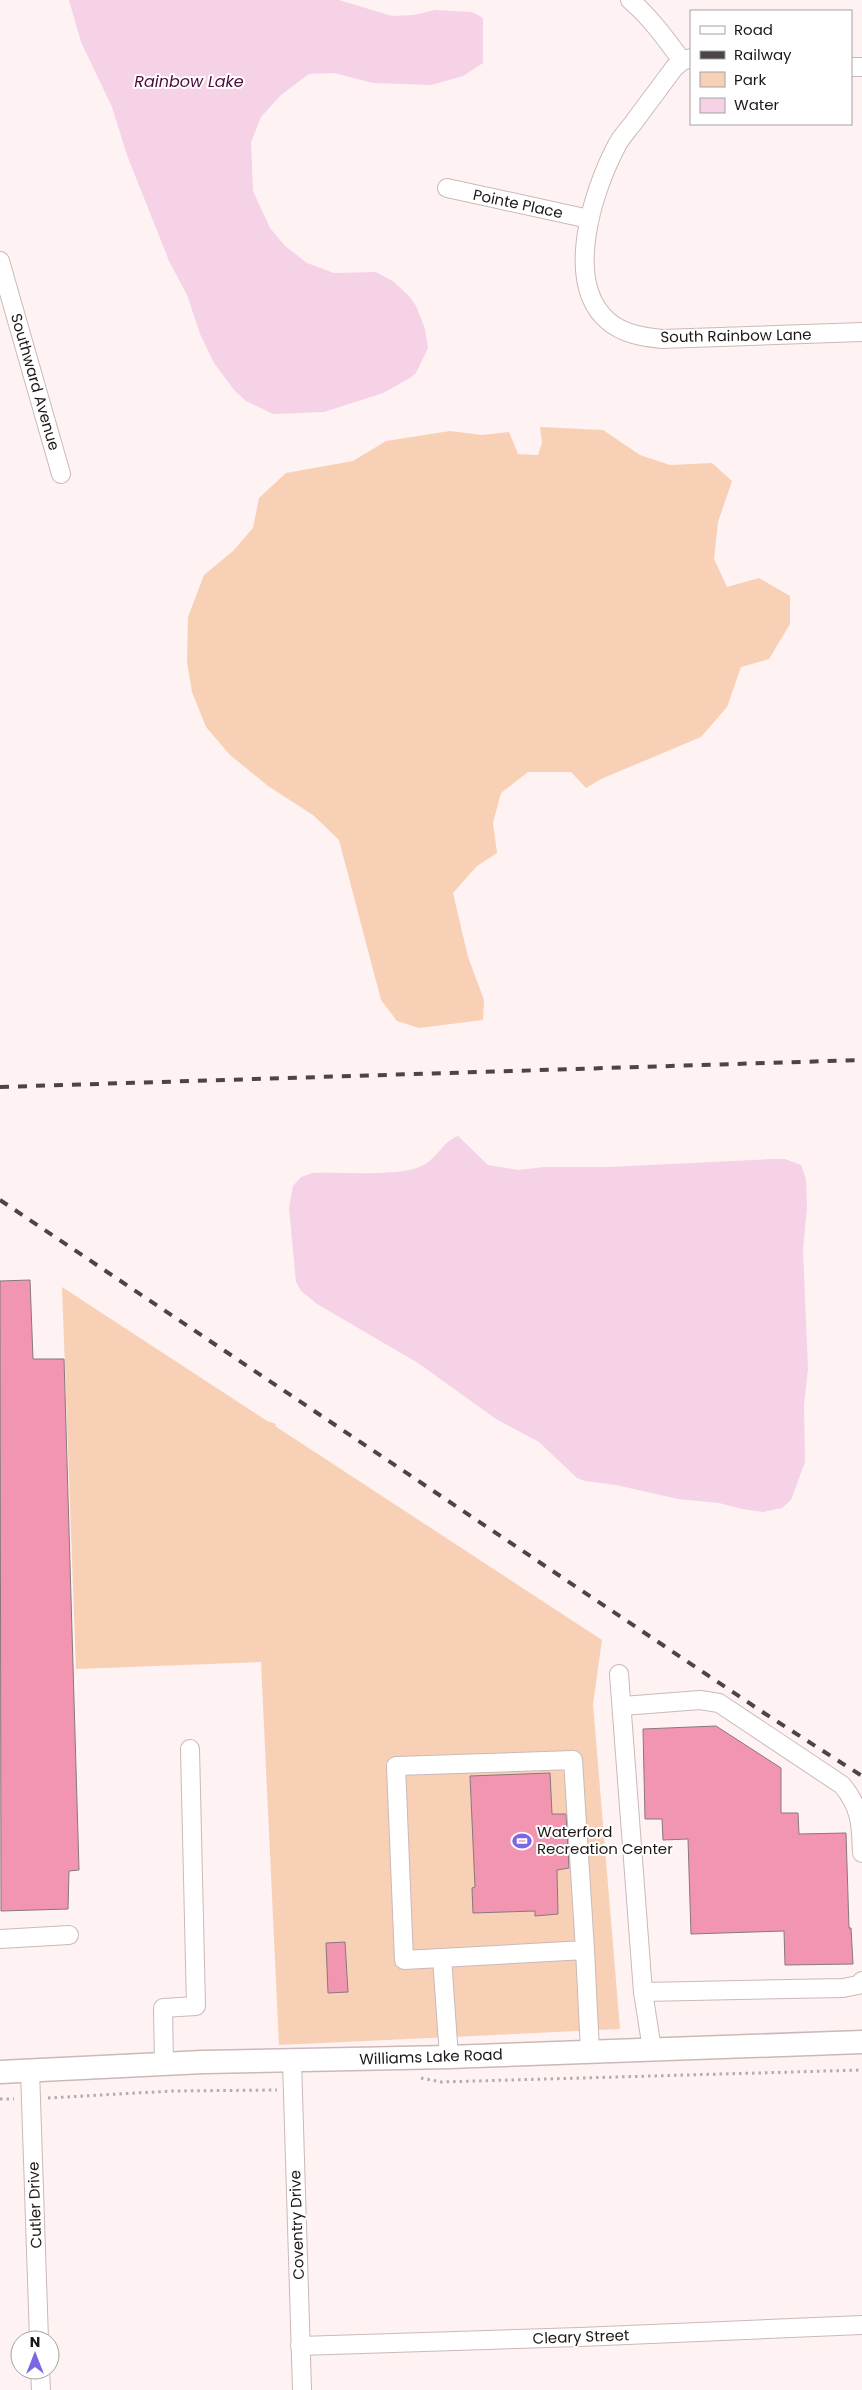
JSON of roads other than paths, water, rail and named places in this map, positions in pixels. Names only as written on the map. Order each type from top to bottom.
[{"type":"main road","name":"Williams Lake Road","points":[[0,2072],[164,2064],[448,2057],[862,2042]]},
{"type":"street","points":[[630,0],[645,12],[686,59]]},
{"type":"street","name":"South Rainbow Lane","points":[[686,59],[674,68],[616,146],[589,219],[585,246],[585,276],[592,299],[608,321],[623,330],[640,336],[662,339],[862,332]]},
{"type":"street","name":"Pointe Place","points":[[447,188],[589,219]]},
{"type":"street","name":"Southward Avenue","points":[[0,262],[61,474]]},
{"type":"street","points":[[619,1674],[643,1992],[652,2049]]},
{"type":"street","points":[[622,1706],[700,1700],[719,1703],[842,1785],[853,1798],[861,1821],[862,1853]]},
{"type":"street","points":[[164,2064],[163,2008],[196,2006],[190,1749]]},
{"type":"street","points":[[585,1950],[404,1960],[396,1766],[573,1760],[585,1950],[590,2051]]},
{"type":"street","points":[[0,1939],[69,1935]]},
{"type":"street","points":[[442,1958],[448,2057]]},
{"type":"street","points":[[643,1992],[843,1988],[858,1985],[862,1980]]},
{"type":"street","name":"Coventry Drive","points":[[292,2061],[302,2390]]},
{"type":"street","name":"Cutler Drive","points":[[30,2070],[39,2330]]},
{"type":"street","name":"Cleary Street","points":[[300,2346],[862,2325]]},
{"type":"water","name":"Rainbow Lake","points":[[69,0],[339,0],[392,16],[414,15],[435,10],[472,12],[483,18],[483,63],[463,76],[431,85],[373,83],[334,73],[309,74],[281,95],[261,117],[251,142],[253,191],[270,228],[285,246],[307,263],[334,273],[376,272],[394,282],[409,296],[416,306],[425,329],[428,348],[416,373],[383,393],[324,412],[273,414],[246,401],[235,391],[214,363],[200,334],[187,295],[169,261],[127,155],[112,107],[81,42]]},
{"type":"water","points":[[458,1136],[488,1165],[518,1170],[545,1167],[608,1167],[774,1159],[785,1159],[801,1165],[806,1179],[807,1207],[803,1250],[808,1369],[804,1405],[805,1462],[791,1500],[782,1508],[763,1512],[719,1503],[678,1499],[577,1478],[539,1442],[496,1419],[418,1363],[317,1304],[301,1291],[296,1282],[289,1208],[293,1186],[301,1177],[313,1173],[384,1173],[412,1169],[427,1163],[448,1142]]},
{"type":"railway","points":[[0,1087],[862,1060]]},
{"type":"railway","points":[[0,1200],[764,1713],[862,1776]]},
{"type":"place","name":"Waterford Recreation Center","points":[[522,1841]]}]
